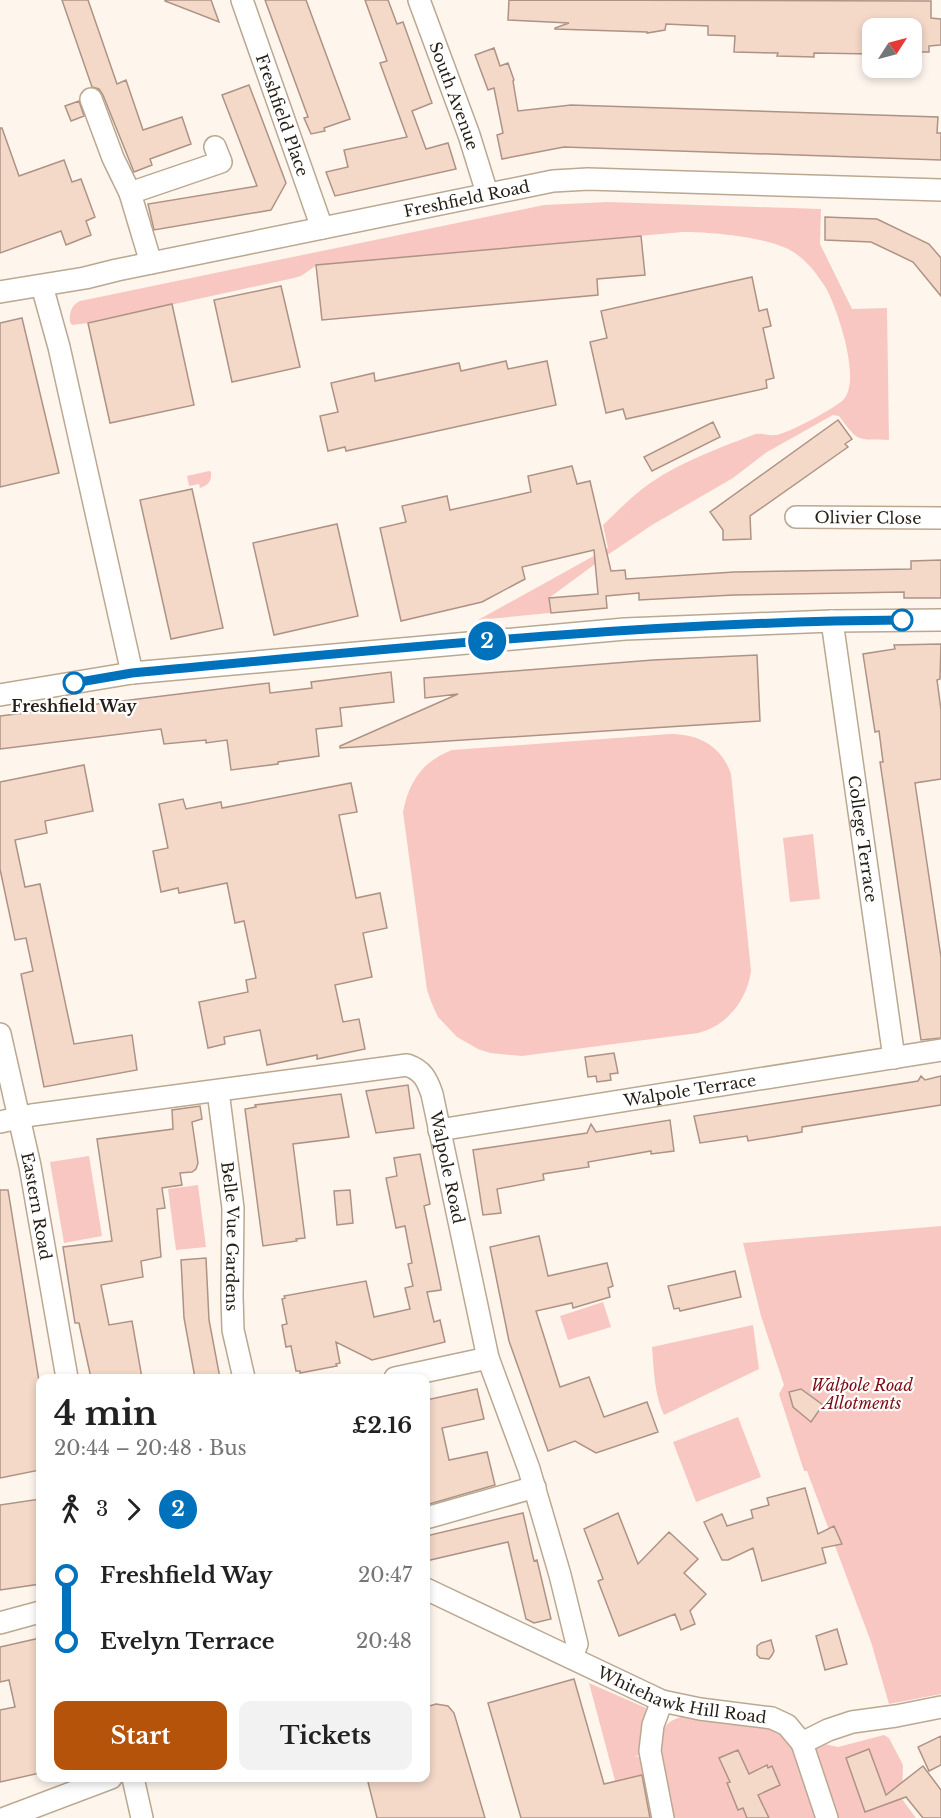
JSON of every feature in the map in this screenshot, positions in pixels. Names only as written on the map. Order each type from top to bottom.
[{"type":"street","name":"Freshfield Place","points":[[242,0],[322,228]]},
{"type":"street","name":"South Avenue","points":[[419,0],[487,193]]},
{"type":"street","points":[[91,99],[113,158],[130,192],[151,263]]},
{"type":"street","points":[[130,192],[221,162],[215,147]]},
{"type":"street","name":"Freshfield Road","points":[[0,292],[42,286],[553,181],[588,180],[941,190]]},
{"type":"street","points":[[42,286],[59,347],[132,673]]},
{"type":"street","name":"Olivier Close","points":[[796,518],[941,518]]},
{"type":"street","points":[[0,695],[132,673],[625,629],[832,621],[941,620]]},
{"type":"street","name":"College Terrace","points":[[832,621],[894,1058]]},
{"type":"street","name":"Eastern Road","points":[[0,1034],[10,1120],[30,1166],[66,1374]]},
{"type":"street","name":"Walpole Terrace","points":[[439,1130],[941,1050]]},
{"type":"street","name":"Walpole Road","points":[[10,1120],[407,1065],[420,1071],[429,1082],[488,1358],[535,1487],[576,1640],[577,1647],[572,1657]]},
{"type":"street","name":"Belle Vue Gardens","points":[[218,1091],[233,1209],[231,1296],[233,1330],[243,1374]]},
{"type":"street","points":[[414,1374],[488,1358]]},
{"type":"street","points":[[430,1517],[535,1487]]},
{"type":"street","name":"Whitehawk Hill Road","points":[[430,1591],[662,1701],[700,1709],[772,1718],[792,1729],[802,1743]]},
{"type":"street","points":[[0,1623],[36,1613]]},
{"type":"street","points":[[662,1701],[653,1725],[650,1751],[663,1818]]},
{"type":"street","points":[[827,1818],[802,1743],[828,1730],[852,1722],[941,1707]]},
{"type":"street","points":[[17,1816],[101,1782]]},
{"type":"street","points":[[134,1782],[142,1818]]},
{"type":"green space","points":[[608,202],[821,209],[820,244],[852,309],[887,308],[889,440],[859,438],[839,416],[833,415],[767,452],[733,478],[652,525],[606,556],[549,598],[550,613],[478,620],[608,548],[603,525],[636,494],[663,475],[692,460],[753,435],[782,434],[822,414],[844,399],[849,389],[850,376],[842,328],[827,290],[820,279],[796,254],[780,245],[753,239],[723,234],[683,232],[317,265],[294,278],[88,323],[72,325],[70,322],[71,310],[80,301],[544,205]]},
{"type":"green space","points":[[209,471],[211,478],[207,484],[200,488],[199,484],[189,486],[187,476]]},
{"type":"green space","points":[[670,734],[690,736],[707,743],[721,756],[731,774],[751,971],[740,1002],[718,1024],[698,1033],[522,1056],[490,1053],[457,1037],[438,1017],[427,990],[403,812],[413,782],[425,766],[452,750]]},
{"type":"green space","points":[[813,834],[820,899],[790,902],[783,838]]},
{"type":"green space","points":[[89,1156],[102,1236],[64,1243],[50,1162]]},
{"type":"green space","points":[[198,1185],[206,1247],[176,1250],[168,1189]]},
{"type":"green space","name":"Walpole Road Allotments","points":[[941,1226],[941,1694],[889,1704],[871,1642],[807,1471],[804,1471],[779,1394],[784,1385],[761,1316],[743,1243]]},
{"type":"green space","points":[[603,1302],[611,1327],[568,1340],[560,1316]]},
{"type":"green space","points":[[753,1325],[759,1369],[664,1415],[656,1390],[652,1347]]},
{"type":"green space","points":[[738,1417],[761,1477],[696,1502],[673,1442]]},
{"type":"green space","points":[[589,1683],[646,1708],[642,1753],[635,1757],[658,1754],[660,1738],[665,1727],[674,1719],[690,1715],[760,1724],[794,1737],[838,1747],[884,1735],[889,1738],[903,1765],[902,1799],[916,1818],[625,1818]]},
{"type":"building","points":[[62,0],[88,0],[117,84],[126,80],[143,130],[182,117],[191,144],[150,159],[152,165],[134,172],[103,95],[99,89],[92,87]]},
{"type":"building","points":[[211,0],[219,22],[165,1]]},
{"type":"building","points":[[265,0],[306,0],[350,119],[324,128],[325,131],[311,134],[304,118],[308,117]]},
{"type":"building","points":[[365,0],[388,0],[397,24],[403,22],[432,103],[412,111],[426,149],[448,143],[456,169],[335,196],[326,172],[348,167],[344,150],[407,137],[380,63],[387,61]]},
{"type":"building","points":[[509,0],[931,1],[931,18],[941,19],[941,45],[929,46],[929,52],[922,52],[922,18],[862,18],[862,54],[814,53],[814,57],[734,52],[735,36],[708,35],[708,26],[666,24],[665,30],[647,33],[555,29],[569,23],[508,20]]},
{"type":"building","points":[[494,48],[500,66],[508,63],[514,80],[518,111],[571,105],[938,117],[937,133],[941,133],[941,160],[564,147],[502,159],[497,135],[503,133],[494,88],[488,90],[475,55]]},
{"type":"building","points":[[249,85],[286,183],[271,210],[154,230],[148,204],[257,186],[222,95]]},
{"type":"building","points":[[79,101],[84,116],[71,121],[65,106]]},
{"type":"building","points":[[0,128],[2,128],[19,176],[64,160],[72,182],[81,179],[95,217],[86,221],[91,235],[66,245],[61,231],[0,253]]},
{"type":"building","points":[[825,217],[877,219],[929,244],[941,258],[941,296],[913,262],[871,242],[825,240]]},
{"type":"building","points":[[641,236],[645,275],[597,279],[598,295],[322,320],[316,265]]},
{"type":"building","points":[[752,277],[759,311],[767,309],[771,326],[763,328],[774,378],[766,380],[767,388],[626,419],[623,409],[606,413],[590,342],[607,338],[601,311]]},
{"type":"building","points":[[281,286],[300,367],[232,382],[214,300]]},
{"type":"building","points":[[172,304],[194,405],[110,423],[88,323]]},
{"type":"building","points":[[22,318],[59,473],[0,487],[0,323]]},
{"type":"building","points":[[506,361],[508,369],[547,361],[556,405],[346,451],[345,447],[328,451],[320,416],[338,412],[331,383],[374,373],[375,381],[459,363],[461,371]]},
{"type":"building","points":[[838,420],[852,439],[845,444],[848,447],[750,516],[751,539],[723,540],[723,530],[710,512]]},
{"type":"building","points":[[713,422],[720,437],[652,471],[644,457]]},
{"type":"building","points":[[572,466],[577,484],[590,481],[611,571],[625,570],[626,579],[734,572],[911,569],[911,561],[941,560],[941,598],[904,598],[904,592],[734,595],[639,600],[639,593],[606,596],[607,608],[551,613],[549,598],[598,594],[594,550],[522,567],[525,579],[482,602],[401,621],[380,528],[406,522],[402,506],[447,496],[450,510],[531,492],[528,476]]},
{"type":"building","points":[[192,489],[223,628],[171,639],[140,500]]},
{"type":"building","points":[[337,524],[358,616],[274,635],[253,543]]},
{"type":"building","points":[[941,644],[940,679],[937,680],[941,710],[941,779],[915,783],[941,957],[941,1038],[921,1040],[880,762],[883,762],[879,731],[875,732],[863,654],[895,649],[894,645]]},
{"type":"building","points":[[757,655],[760,721],[340,748],[340,746],[458,694],[425,698],[424,678],[653,660]]},
{"type":"building","points":[[391,672],[394,702],[340,708],[342,726],[316,729],[319,756],[231,770],[227,740],[164,744],[161,729],[0,749],[0,716],[269,683],[270,693],[312,688],[311,682]]},
{"type":"building","points":[[84,765],[93,811],[45,821],[47,833],[15,840],[25,887],[40,884],[74,1044],[132,1035],[137,1070],[44,1087],[21,974],[33,971],[26,938],[15,940],[0,869],[0,782]]},
{"type":"building","points":[[351,783],[357,812],[339,815],[356,898],[380,893],[387,928],[363,933],[372,977],[335,985],[343,1022],[359,1019],[365,1049],[317,1059],[317,1055],[267,1065],[260,1030],[224,1037],[225,1044],[208,1048],[199,1002],[248,992],[246,980],[256,978],[244,921],[235,923],[227,883],[179,893],[178,888],[161,892],[153,851],[168,848],[159,804],[183,799],[186,809],[221,802],[222,808]]},
{"type":"building","points":[[614,1053],[618,1073],[610,1074],[611,1080],[597,1082],[596,1076],[588,1077],[585,1057]]},
{"type":"building","points":[[921,1076],[925,1080],[941,1076],[941,1105],[802,1127],[802,1132],[748,1141],[747,1136],[700,1143],[694,1116],[918,1081]]},
{"type":"building","points":[[408,1085],[414,1128],[376,1133],[366,1091]]},
{"type":"building","points":[[341,1094],[349,1137],[293,1144],[305,1238],[263,1246],[245,1109],[256,1107],[255,1105]]},
{"type":"building","points":[[200,1106],[202,1119],[192,1122],[198,1163],[196,1169],[192,1172],[180,1173],[182,1185],[162,1188],[165,1208],[157,1209],[161,1257],[141,1261],[143,1277],[101,1285],[109,1325],[132,1321],[141,1374],[90,1374],[79,1323],[75,1323],[63,1247],[112,1241],[97,1139],[173,1129],[172,1110]]},
{"type":"building","points":[[670,1120],[674,1151],[651,1154],[651,1151],[588,1162],[589,1167],[543,1174],[544,1180],[497,1189],[501,1213],[483,1215],[473,1150],[587,1133],[591,1124],[596,1132]]},
{"type":"building","points":[[420,1154],[430,1204],[424,1206],[441,1288],[441,1290],[427,1292],[434,1322],[440,1320],[445,1342],[372,1360],[336,1342],[340,1363],[336,1364],[337,1366],[300,1373],[296,1371],[291,1346],[286,1347],[282,1325],[287,1324],[282,1299],[285,1298],[284,1296],[366,1281],[374,1317],[410,1309],[405,1288],[413,1286],[408,1264],[412,1263],[405,1226],[396,1228],[386,1178],[397,1176],[394,1158]]},
{"type":"building","points":[[0,1190],[8,1190],[38,1374],[36,1374],[36,1471],[0,1478]]},
{"type":"building","points":[[350,1190],[353,1223],[337,1225],[334,1191]]},
{"type":"building","points":[[539,1236],[548,1276],[607,1263],[613,1286],[608,1288],[610,1297],[573,1308],[572,1303],[536,1311],[560,1387],[589,1377],[604,1417],[647,1402],[658,1432],[596,1453],[575,1441],[548,1451],[509,1341],[490,1247]]},
{"type":"building","points":[[206,1258],[209,1320],[219,1374],[194,1374],[184,1318],[181,1260]]},
{"type":"building","points":[[735,1271],[741,1297],[680,1311],[679,1308],[674,1309],[668,1286]]},
{"type":"building","points":[[477,1389],[484,1419],[442,1428],[449,1460],[487,1452],[495,1485],[430,1504],[430,1399]]},
{"type":"building","points":[[801,1389],[823,1405],[811,1422],[793,1407],[789,1392]]},
{"type":"building","points":[[805,1488],[818,1534],[834,1526],[842,1544],[822,1548],[826,1563],[762,1581],[753,1548],[728,1560],[722,1560],[704,1522],[722,1514],[727,1526],[753,1518],[751,1510],[769,1505],[767,1498]]},
{"type":"building","points":[[36,1500],[36,1585],[0,1590],[0,1505]]},
{"type":"building","points":[[523,1513],[551,1619],[534,1623],[526,1619],[508,1542],[430,1560],[430,1535]]},
{"type":"building","points":[[618,1513],[638,1564],[669,1532],[698,1559],[684,1573],[706,1594],[690,1611],[695,1624],[681,1630],[675,1614],[619,1636],[598,1581],[603,1579],[584,1529]]},
{"type":"building","points":[[837,1629],[847,1664],[825,1670],[816,1636]]},
{"type":"building","points":[[36,1639],[36,1774],[0,1782],[0,1710],[15,1707],[9,1680],[0,1682],[0,1647]]},
{"type":"building","points":[[771,1640],[774,1651],[772,1655],[769,1659],[760,1658],[757,1655],[757,1646]]},
{"type":"building","points":[[574,1679],[604,1784],[642,1775],[650,1818],[521,1818],[488,1703]]},
{"type":"building","points":[[436,1704],[448,1706],[454,1713],[485,1818],[377,1818],[368,1782],[430,1782],[430,1706]]},
{"type":"building","points":[[941,1736],[941,1765],[929,1771],[918,1747]]},
{"type":"building","points":[[869,1749],[886,1795],[923,1766],[941,1790],[941,1818],[923,1818],[906,1797],[865,1812],[846,1758]]},
{"type":"building","points":[[738,1750],[749,1774],[767,1765],[768,1768],[772,1766],[780,1785],[758,1795],[769,1818],[747,1818],[743,1808],[738,1810],[727,1783],[730,1782],[719,1758]]},
{"type":"bus line","name":"2","points":[[74,683],[132,673],[625,629],[902,620]]},
{"type":"place","name":"Freshfield Way","points":[[74,683]]}]
